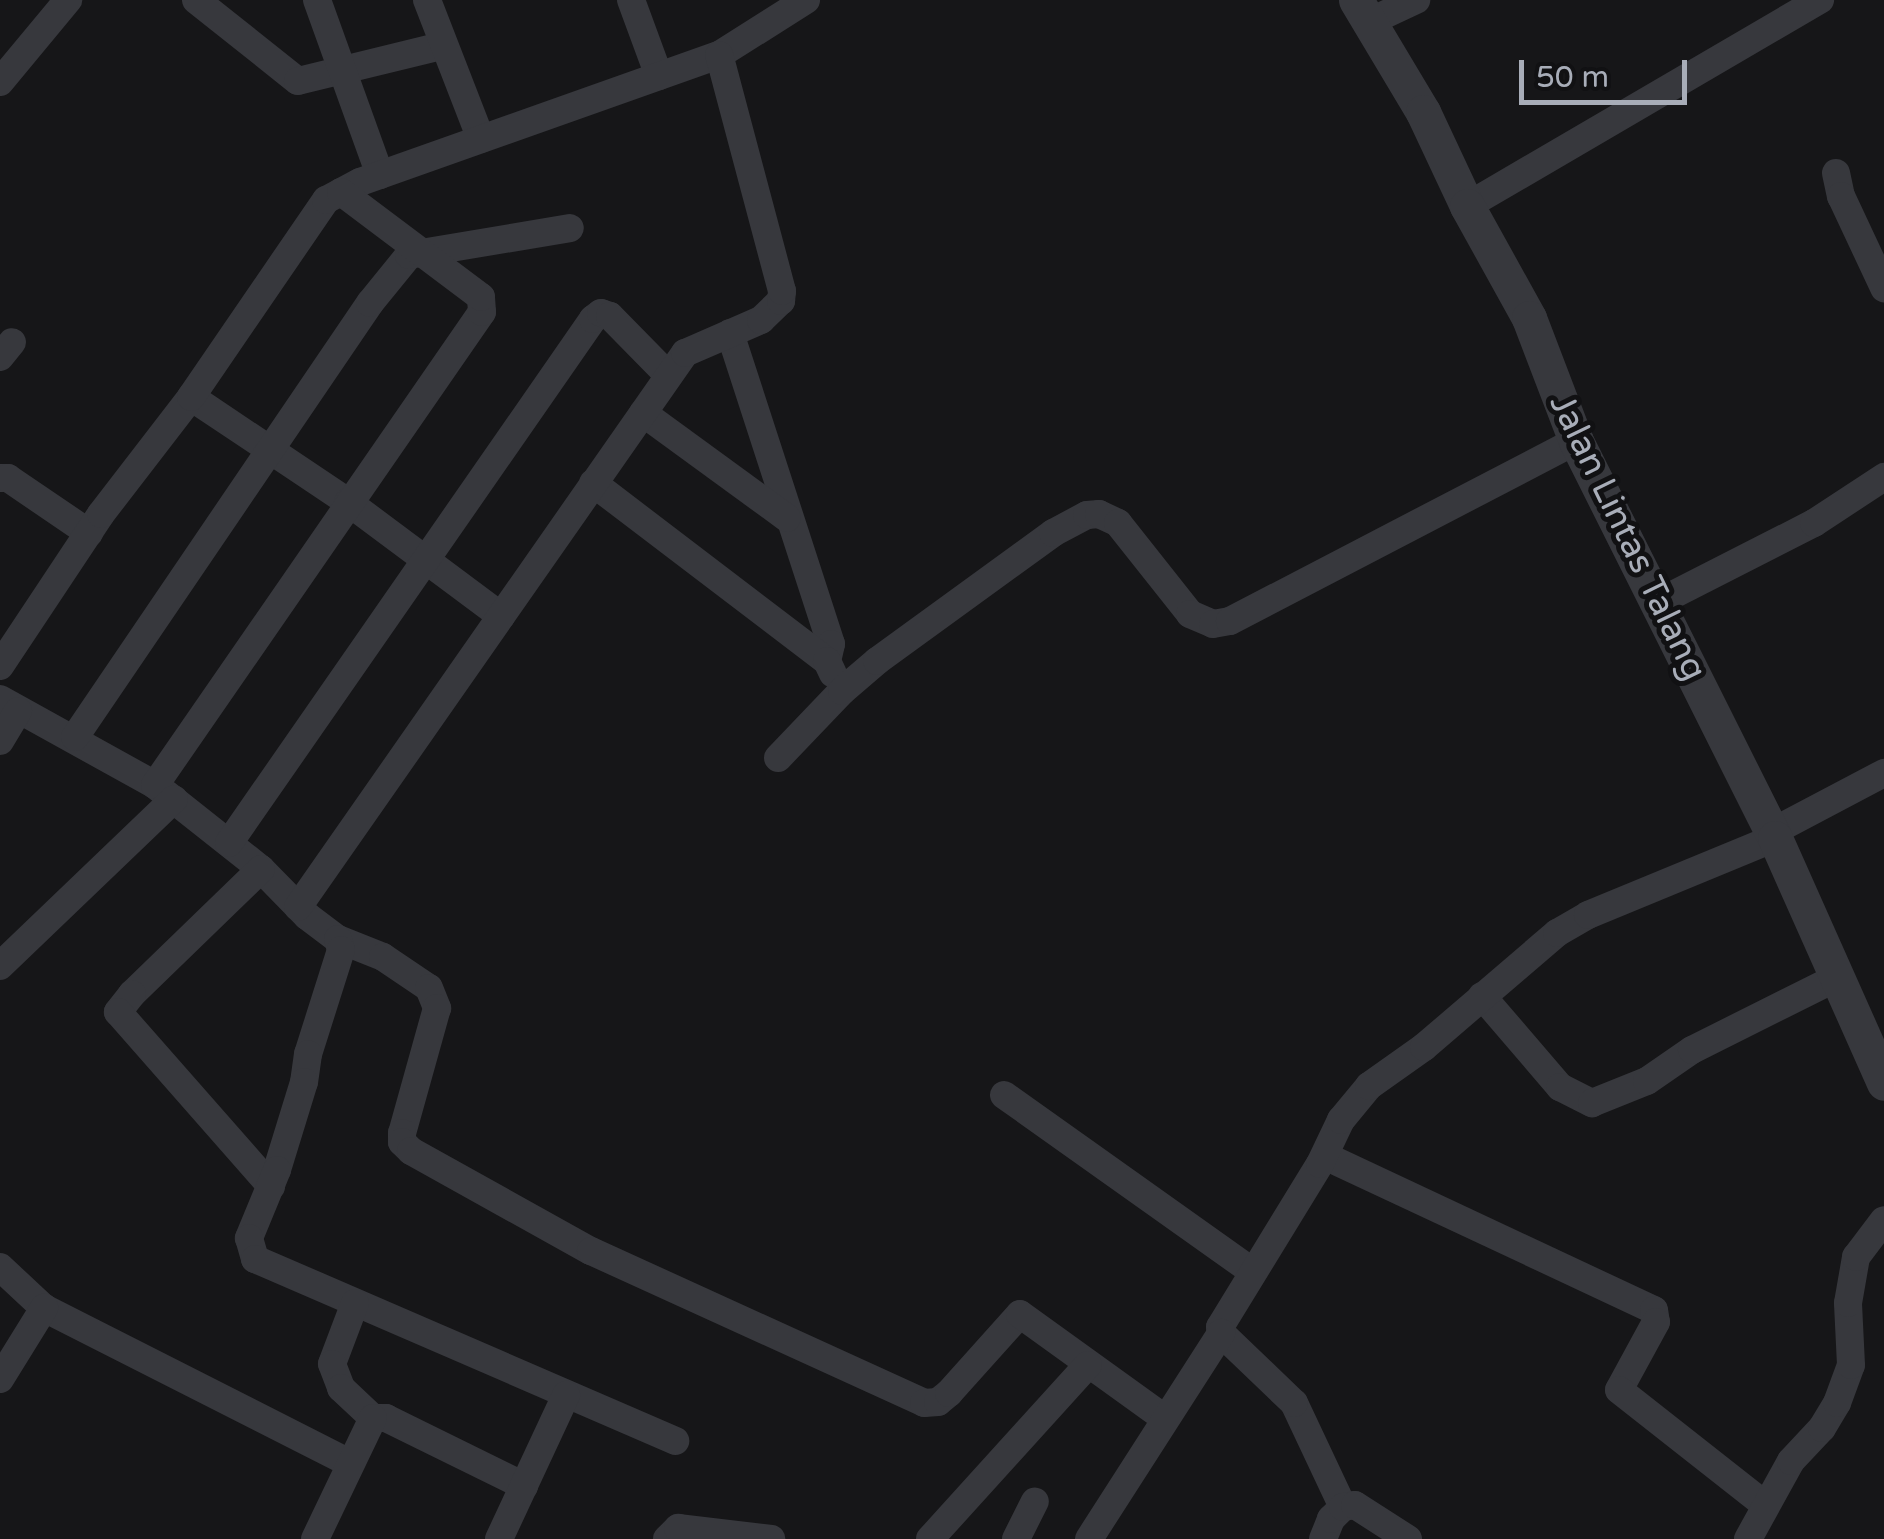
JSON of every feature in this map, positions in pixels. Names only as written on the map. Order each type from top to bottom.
[{"type":"street","points":[[0,82],[68,0]]},
{"type":"street","points":[[196,0],[230,10],[298,82],[442,46]]},
{"type":"street","points":[[318,0],[380,175]]},
{"type":"street","points":[[427,0],[481,139]]},
{"type":"street","points":[[632,0],[659,76]]},
{"type":"street","points":[[0,666],[88,533],[192,397],[317,210],[341,192],[380,175],[719,55],[806,0]]},
{"type":"street","points":[[1364,11],[1416,0]]},
{"type":"street","points":[[1467,206],[1820,0]]},
{"type":"street","name":"Jalan Lintas Talang","points":[[1364,11],[1424,112],[1467,206],[1529,318],[1576,442],[1773,836],[1884,1081]]},
{"type":"street","points":[[302,911],[500,616],[685,353],[775,311],[782,292],[719,55]]},
{"type":"street","points":[[1836,173],[1841,196],[1884,288]]},
{"type":"street","points":[[0,966],[164,792],[348,502],[482,312],[481,297],[341,192]]},
{"type":"street","points":[[75,737],[398,266],[419,253],[570,228]]},
{"type":"street","points":[[229,843],[593,319],[601,313],[610,316],[668,376]]},
{"type":"street","points":[[730,333],[830,644],[827,661]]},
{"type":"street","points":[[192,397],[348,502],[500,616]]},
{"type":"street","points":[[643,413],[787,518]]},
{"type":"street","points":[[778,758],[842,691],[1053,533],[1087,516],[1099,514],[1118,522],[1190,614],[1214,624],[1230,621],[1576,442]]},
{"type":"street","points":[[1657,603],[1814,523],[1884,477]]},
{"type":"street","points":[[0,478],[8,478],[88,533]]},
{"type":"street","points":[[593,483],[827,661],[842,691]]},
{"type":"street","points":[[0,741],[9,705],[75,737],[164,792],[261,869],[302,911],[338,940],[384,957],[434,994],[437,1008],[402,1133],[402,1142],[411,1151],[591,1251],[924,1403],[938,1402],[948,1393],[1020,1314],[1164,1418]]},
{"type":"street","points":[[1089,1539],[1221,1333],[1225,1316],[1325,1156],[1341,1120],[1370,1086],[1424,1047],[1558,933],[1588,915],[1773,836],[1884,773]]},
{"type":"street","points":[[261,869],[118,1012],[271,1186]]},
{"type":"street","points":[[338,940],[341,950],[271,1186],[249,1238],[255,1260],[327,1287],[355,1303],[675,1440]]},
{"type":"street","points":[[1482,996],[1560,1087],[1578,1100],[1592,1103],[1647,1081],[1692,1050],[1836,978]]},
{"type":"street","points":[[1004,1095],[1253,1272]]},
{"type":"street","points":[[1325,1156],[1654,1310],[1656,1322],[1620,1384],[1622,1397],[1765,1504]]},
{"type":"street","points":[[1748,1539],[1791,1461],[1822,1428],[1838,1402],[1851,1365],[1848,1303],[1856,1256],[1884,1220]]},
{"type":"street","points":[[0,1267],[44,1308],[349,1462]]},
{"type":"street","points":[[355,1303],[334,1352],[334,1377],[373,1418],[386,1418],[524,1486]]},
{"type":"street","points":[[0,1379],[44,1308]]},
{"type":"street","points":[[1221,1333],[1294,1403],[1343,1507]]},
{"type":"street","points":[[930,1539],[1088,1365]]},
{"type":"street","points":[[499,1539],[566,1394]]},
{"type":"street","points":[[315,1539],[373,1418]]},
{"type":"street","points":[[1016,1539],[1035,1500]]},
{"type":"street","points":[[1323,1539],[1331,1519],[1343,1507],[1356,1505],[1408,1539]]},
{"type":"street","points":[[667,1539],[678,1528],[771,1539]]}]
